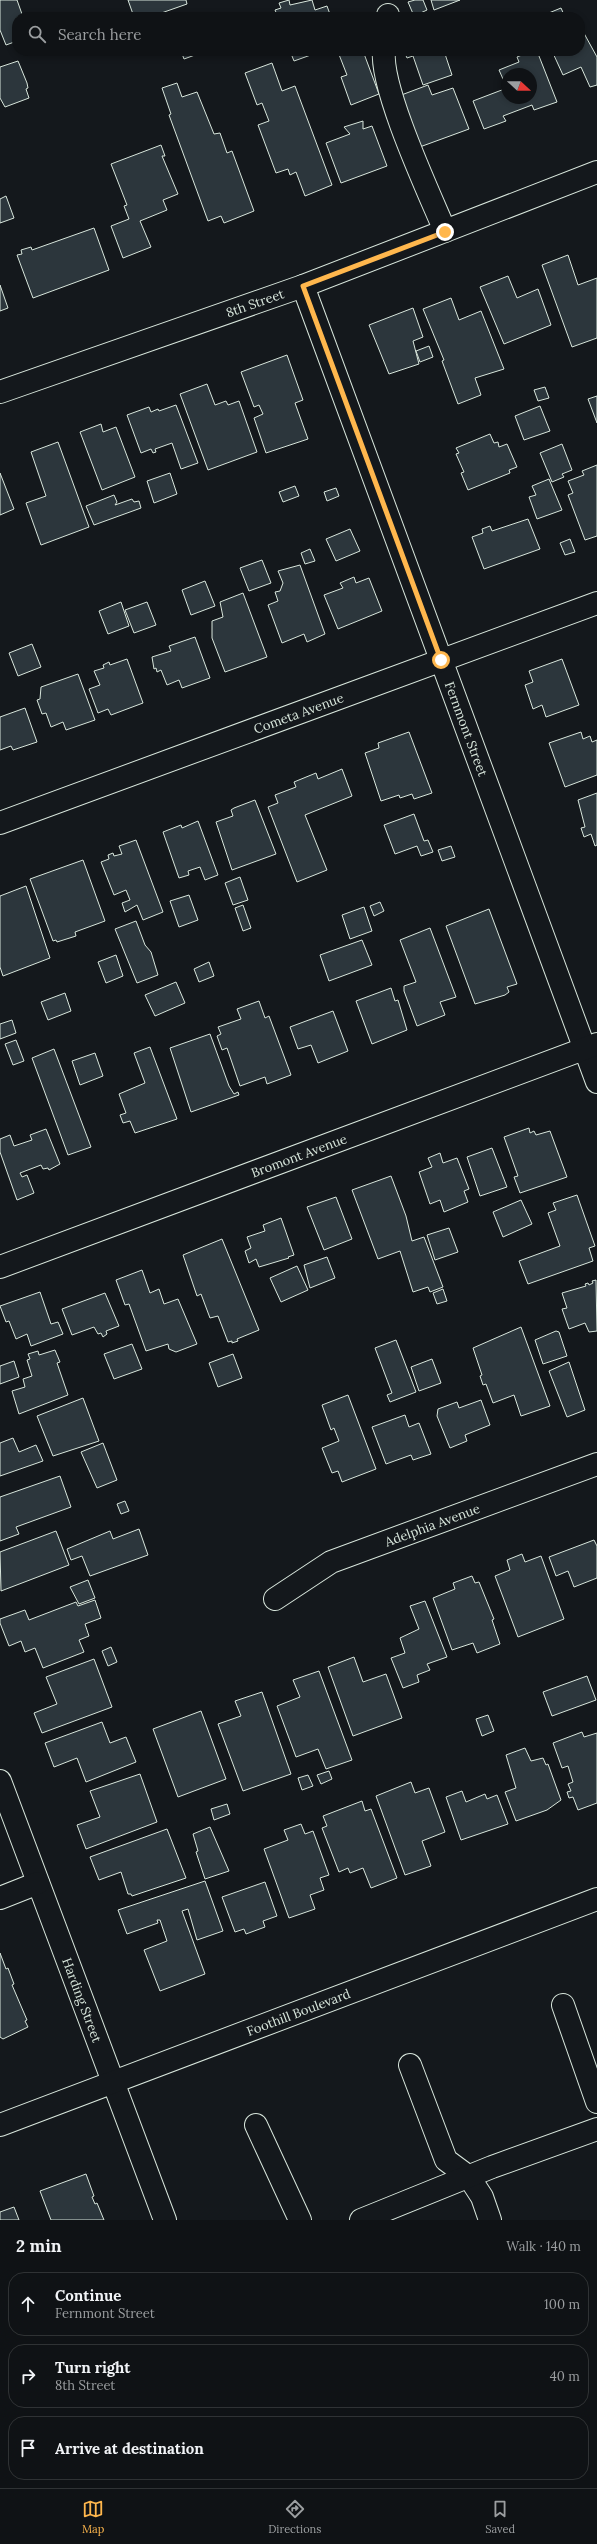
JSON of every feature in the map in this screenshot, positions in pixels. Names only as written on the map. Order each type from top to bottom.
[{"type":"street","points":[[384,56],[383,61],[394,102],[445,232]]},
{"type":"street","name":"8th Street","points":[[0,392],[303,286],[597,172]]},
{"type":"street","name":"Fernmont Street","points":[[303,286],[441,660],[591,1046],[597,1082]]},
{"type":"street","name":"Cometa Avenue","points":[[0,823],[597,603]]},
{"type":"street","name":"Bromont Avenue","points":[[0,1266],[591,1046]]},
{"type":"street","name":"Adelphia Avenue","points":[[275,1599],[331,1562],[597,1464]]},
{"type":"street","name":"Harding Street","points":[[0,1781],[112,2083],[165,2220]]},
{"type":"street","points":[[0,1898],[38,1883]]},
{"type":"street","name":"Foothill Boulevard","points":[[0,2125],[597,1899]]},
{"type":"street","points":[[563,2005],[597,2102]]},
{"type":"street","points":[[410,2064],[446,2160],[469,2177],[482,2197],[490,2220]]},
{"type":"street","points":[[256,2125],[300,2220]]},
{"type":"street","points":[[361,2220],[469,2177],[597,2129]]},
{"type":"building","points":[[0,0],[17,0],[21,12],[12,12],[12,43],[6,45],[0,30]]},
{"type":"building","points":[[128,0],[186,0],[187,4],[164,12],[132,12]]},
{"type":"building","points":[[289,0],[290,5],[312,0],[315,10],[327,6],[329,12],[276,12],[275,10],[281,8],[279,3]]},
{"type":"building","points":[[423,0],[427,10],[423,12],[412,12],[408,2]]},
{"type":"building","points":[[431,0],[460,0],[434,10]]},
{"type":"building","points":[[561,8],[563,12],[551,12]]},
{"type":"building","points":[[585,35],[597,57],[597,85],[590,87],[581,67],[563,75],[554,56],[585,56]]},
{"type":"building","points":[[183,56],[192,56],[184,59]]},
{"type":"building","points":[[292,56],[308,56],[294,61]]},
{"type":"building","points":[[340,56],[365,56],[379,94],[351,105],[341,77],[347,75]]},
{"type":"building","points":[[413,56],[446,56],[452,75],[423,85]]},
{"type":"building","points":[[520,56],[539,56],[557,102],[534,110],[532,105],[503,116],[506,121],[484,129],[473,101],[501,90],[501,104],[537,104],[537,68],[504,68],[519,62],[517,57]]},
{"type":"building","points":[[18,61],[27,83],[28,88],[26,89],[29,98],[5,107],[0,98],[0,67]]},
{"type":"building","points":[[272,63],[282,91],[295,86],[332,185],[305,196],[296,172],[290,175],[288,169],[276,173],[258,125],[269,121],[262,103],[257,105],[245,73]]},
{"type":"building","points":[[177,83],[182,97],[197,92],[214,134],[220,133],[227,153],[232,151],[254,211],[224,223],[221,216],[208,221],[169,115],[171,114],[162,88]]},
{"type":"building","points":[[428,85],[432,95],[453,88],[469,129],[417,148],[396,97]]},
{"type":"building","points":[[363,121],[363,129],[372,126],[387,166],[341,183],[326,143],[350,134],[344,127]]},
{"type":"building","points":[[161,145],[165,156],[162,156],[178,194],[163,200],[167,210],[140,221],[151,247],[123,258],[111,226],[129,219],[124,206],[127,205],[111,164]]},
{"type":"building","points":[[6,196],[14,218],[0,223],[0,199]]},
{"type":"building","points":[[94,228],[109,270],[33,298],[17,255],[22,254],[21,250],[31,247],[32,250]]},
{"type":"building","points":[[568,255],[578,285],[597,278],[597,338],[572,347],[542,265]]},
{"type":"building","points":[[508,276],[517,298],[538,289],[551,325],[504,344],[480,287]]},
{"type":"building","points":[[0,285],[8,308],[0,311]]},
{"type":"building","points":[[451,298],[459,320],[481,311],[504,369],[475,378],[481,395],[458,404],[442,361],[444,360],[423,309]]},
{"type":"building","points":[[413,308],[423,337],[413,341],[419,364],[389,374],[369,325]]},
{"type":"building","points":[[429,346],[433,357],[420,362],[416,351]]},
{"type":"building","points":[[287,355],[303,400],[295,403],[308,439],[266,453],[254,418],[263,414],[259,405],[254,407],[241,372]]},
{"type":"building","points":[[207,384],[215,405],[226,401],[228,405],[239,401],[257,452],[208,470],[180,394]]},
{"type":"building","points":[[545,387],[549,398],[538,401],[534,390]]},
{"type":"building","points":[[597,396],[597,423],[588,399]]},
{"type":"building","points":[[176,405],[198,463],[181,469],[172,443],[155,449],[156,452],[153,453],[151,449],[141,453],[127,415],[149,407],[151,412]]},
{"type":"building","points":[[540,406],[550,431],[524,440],[515,416]]},
{"type":"building","points":[[101,424],[103,432],[116,427],[135,477],[102,490],[80,432]]},
{"type":"building","points":[[490,434],[494,443],[498,442],[499,447],[507,444],[517,467],[509,470],[510,473],[468,490],[461,473],[464,472],[456,454],[459,453],[456,448]]},
{"type":"building","points":[[58,442],[89,527],[41,545],[26,503],[46,496],[31,452]]},
{"type":"building","points":[[562,444],[572,470],[562,474],[564,477],[552,482],[540,453]]},
{"type":"building","points":[[597,465],[597,536],[585,540],[568,495],[573,493],[568,481],[584,475],[582,471]]},
{"type":"building","points":[[0,473],[14,509],[0,515]]},
{"type":"building","points":[[170,473],[177,494],[154,503],[147,481]]},
{"type":"building","points":[[549,479],[562,510],[537,519],[529,497],[536,495],[532,486]]},
{"type":"building","points":[[295,486],[299,496],[283,502],[279,492]]},
{"type":"building","points":[[336,488],[339,496],[327,501],[324,492]]},
{"type":"building","points":[[114,495],[117,502],[115,505],[132,499],[134,502],[139,501],[141,508],[94,525],[86,506]]},
{"type":"building","points":[[528,519],[540,549],[484,569],[472,537],[483,533],[482,529],[490,526],[492,531]]},
{"type":"building","points":[[350,529],[360,551],[336,561],[326,539]]},
{"type":"building","points":[[570,539],[575,552],[565,555],[560,543]]},
{"type":"building","points":[[310,549],[315,561],[305,564],[301,553]]},
{"type":"building","points":[[262,560],[271,583],[249,591],[240,568]]},
{"type":"building","points":[[300,565],[325,634],[307,642],[304,634],[282,643],[268,605],[278,601],[275,592],[280,591],[283,583],[278,571]]},
{"type":"building","points":[[354,577],[356,583],[369,578],[382,611],[338,629],[324,595],[343,588],[340,583]]},
{"type":"building","points":[[205,581],[215,606],[191,615],[182,590]]},
{"type":"building","points":[[243,593],[267,657],[225,672],[212,638],[212,621],[223,617],[220,602]]},
{"type":"building","points":[[121,602],[129,626],[108,634],[99,611]]},
{"type":"building","points":[[147,602],[156,625],[134,633],[125,610]]},
{"type":"building","points":[[195,637],[210,678],[182,688],[179,680],[167,685],[161,670],[157,672],[156,668],[154,669],[152,657],[171,651],[169,646]]},
{"type":"building","points":[[32,644],[41,667],[18,676],[9,653]]},
{"type":"building","points":[[127,659],[143,703],[111,715],[108,709],[98,713],[89,689],[100,685],[94,671],[104,668],[103,665],[109,662],[110,665]]},
{"type":"building","points":[[562,659],[579,705],[546,717],[542,705],[533,709],[525,685],[533,682],[529,671]]},
{"type":"building","points":[[78,674],[95,720],[66,730],[63,722],[51,727],[46,713],[42,714],[37,700],[40,699],[41,687]]},
{"type":"building","points":[[25,708],[37,742],[13,750],[11,746],[0,750],[0,717]]},
{"type":"building","points":[[409,732],[432,793],[414,799],[412,794],[400,798],[399,795],[381,801],[365,753],[379,748],[378,743]]},
{"type":"building","points":[[581,732],[583,739],[590,736],[592,742],[597,740],[597,775],[565,787],[549,743]]},
{"type":"building","points":[[342,769],[352,796],[305,815],[327,870],[297,882],[268,807],[278,803],[275,795],[296,787],[294,782],[316,773],[318,779]]},
{"type":"building","points":[[597,793],[597,845],[595,846],[591,834],[584,837],[581,828],[585,827],[578,800]]},
{"type":"building","points":[[255,800],[276,854],[232,870],[216,822],[233,816],[231,810],[234,808]]},
{"type":"building","points":[[414,814],[424,841],[428,840],[433,852],[421,856],[417,846],[395,854],[384,825]]},
{"type":"building","points":[[198,821],[218,875],[205,880],[200,867],[188,871],[189,875],[179,878],[163,832],[181,825],[182,828]]},
{"type":"building","points":[[136,840],[163,912],[143,920],[137,905],[125,912],[122,903],[130,900],[126,890],[114,895],[101,862],[109,859],[108,855],[113,853],[114,856],[122,854],[119,846]]},
{"type":"building","points":[[451,846],[455,857],[442,861],[438,850]]},
{"type":"building","points":[[83,860],[105,921],[75,932],[76,936],[57,942],[56,940],[53,941],[30,879]]},
{"type":"building","points":[[240,877],[248,900],[233,905],[225,883]]},
{"type":"building","points":[[26,886],[50,958],[3,976],[0,967],[0,896]]},
{"type":"building","points":[[189,895],[198,920],[179,927],[170,901]]},
{"type":"building","points":[[380,902],[384,911],[374,916],[370,906]]},
{"type":"building","points":[[243,905],[251,928],[243,931],[235,908]]},
{"type":"building","points":[[364,907],[372,931],[350,939],[342,915]]},
{"type":"building","points":[[489,909],[517,984],[507,987],[509,992],[505,995],[475,1004],[446,926]]},
{"type":"building","points":[[136,921],[145,945],[151,952],[158,975],[137,983],[115,929]]},
{"type":"building","points":[[430,928],[456,997],[440,1002],[445,1015],[417,1026],[404,991],[404,986],[416,982],[400,940]]},
{"type":"building","points":[[362,940],[372,965],[329,981],[320,955]]},
{"type":"building","points":[[116,955],[123,976],[106,983],[98,962]]},
{"type":"building","points":[[209,962],[214,976],[199,982],[194,969]]},
{"type":"building","points":[[176,982],[185,1003],[155,1016],[145,995]]},
{"type":"building","points":[[391,988],[395,1001],[398,1000],[407,1030],[372,1044],[356,1001]]},
{"type":"building","points":[[65,993],[71,1011],[48,1020],[41,1002]]},
{"type":"building","points":[[259,1001],[265,1018],[269,1016],[291,1075],[267,1084],[265,1077],[240,1086],[227,1048],[222,1050],[217,1036],[221,1034],[218,1027],[241,1019],[237,1009]]},
{"type":"building","points":[[333,1011],[348,1051],[318,1063],[311,1045],[298,1049],[290,1027]]},
{"type":"building","points":[[12,1020],[16,1033],[0,1039],[0,1024]]},
{"type":"building","points":[[210,1034],[229,1086],[234,1094],[238,1092],[239,1095],[191,1112],[170,1048]]},
{"type":"building","points":[[16,1040],[24,1061],[13,1065],[5,1044]]},
{"type":"building","points":[[150,1047],[177,1119],[135,1133],[130,1121],[123,1123],[120,1115],[126,1113],[119,1094],[145,1083],[134,1053]]},
{"type":"building","points":[[54,1049],[91,1147],[68,1155],[32,1058]]},
{"type":"building","points":[[95,1053],[103,1076],[80,1085],[72,1061]]},
{"type":"building","points":[[529,1128],[530,1133],[534,1131],[536,1135],[550,1131],[567,1177],[520,1193],[514,1177],[518,1176],[504,1137]]},
{"type":"building","points":[[46,1129],[60,1164],[49,1170],[48,1168],[43,1169],[41,1165],[20,1173],[22,1177],[27,1175],[34,1193],[17,1200],[0,1152],[0,1139],[10,1135],[14,1146],[32,1140],[30,1135]]},
{"type":"building","points":[[492,1148],[507,1187],[480,1196],[467,1157]]},
{"type":"building","points":[[440,1153],[443,1163],[457,1158],[469,1189],[464,1191],[468,1202],[444,1212],[440,1200],[430,1204],[419,1172],[432,1167],[428,1158]]},
{"type":"building","points":[[391,1176],[406,1216],[412,1241],[424,1237],[443,1287],[430,1292],[428,1287],[413,1292],[400,1251],[378,1259],[352,1190]]},
{"type":"building","points":[[577,1195],[595,1246],[589,1248],[593,1261],[528,1284],[519,1261],[560,1246],[548,1213],[556,1210],[553,1203]]},
{"type":"building","points":[[336,1197],[352,1239],[324,1250],[307,1207]]},
{"type":"building","points":[[521,1200],[532,1224],[503,1237],[493,1212]]},
{"type":"building","points":[[281,1218],[294,1255],[288,1257],[289,1258],[259,1267],[256,1259],[249,1263],[245,1251],[251,1248],[247,1237],[265,1231],[263,1225]]},
{"type":"building","points":[[449,1228],[458,1252],[435,1260],[427,1235]]},
{"type":"building","points":[[222,1239],[259,1330],[237,1339],[238,1341],[232,1343],[232,1341],[228,1342],[218,1316],[210,1318],[201,1294],[197,1296],[183,1255]]},
{"type":"building","points":[[327,1257],[335,1278],[310,1288],[304,1265]]},
{"type":"building","points":[[297,1266],[308,1290],[281,1302],[270,1278]]},
{"type":"building","points":[[142,1270],[150,1293],[159,1289],[164,1304],[178,1299],[197,1344],[176,1352],[169,1349],[168,1344],[146,1351],[129,1304],[125,1305],[116,1280]]},
{"type":"building","points":[[596,1280],[597,1331],[589,1332],[585,1323],[569,1329],[562,1309],[567,1308],[562,1293],[586,1286],[585,1284],[588,1283],[589,1285],[593,1283],[592,1281]]},
{"type":"building","points":[[443,1289],[447,1301],[437,1304],[433,1293]]},
{"type":"building","points":[[40,1292],[51,1324],[58,1322],[63,1334],[31,1346],[27,1334],[16,1339],[9,1321],[6,1322],[0,1306]]},
{"type":"building","points":[[105,1293],[119,1326],[106,1331],[107,1334],[103,1337],[101,1333],[98,1334],[94,1327],[72,1335],[62,1309]]},
{"type":"building","points":[[521,1327],[550,1406],[521,1416],[514,1395],[493,1403],[486,1384],[483,1385],[480,1376],[482,1375],[473,1348]]},
{"type":"building","points":[[556,1331],[559,1332],[567,1356],[543,1364],[535,1340]]},
{"type":"building","points":[[396,1340],[416,1392],[390,1402],[387,1395],[392,1393],[375,1348]]},
{"type":"building","points":[[132,1344],[142,1369],[114,1379],[104,1354]]},
{"type":"building","points":[[55,1350],[60,1362],[57,1363],[68,1395],[19,1414],[12,1391],[25,1387],[23,1379],[32,1376],[27,1360],[30,1359],[28,1354],[38,1351],[39,1355]]},
{"type":"building","points":[[233,1354],[242,1378],[218,1387],[209,1363]]},
{"type":"building","points":[[432,1359],[441,1383],[419,1391],[411,1367]]},
{"type":"building","points":[[14,1361],[19,1377],[0,1384],[0,1366]]},
{"type":"building","points":[[569,1362],[585,1410],[567,1417],[549,1371]]},
{"type":"building","points":[[348,1395],[376,1469],[342,1482],[338,1471],[332,1473],[322,1448],[339,1441],[334,1428],[331,1430],[322,1405]]},
{"type":"building","points":[[83,1398],[99,1441],[53,1456],[37,1416]]},
{"type":"building","points":[[481,1400],[490,1425],[465,1435],[467,1441],[450,1448],[437,1416],[438,1409],[457,1402],[459,1408]]},
{"type":"building","points":[[405,1415],[409,1427],[419,1423],[431,1454],[413,1460],[411,1455],[386,1464],[372,1427]]},
{"type":"building","points":[[13,1438],[19,1452],[36,1445],[43,1461],[0,1476],[0,1443]]},
{"type":"building","points":[[103,1443],[117,1480],[97,1488],[81,1452]]},
{"type":"building","points":[[60,1476],[71,1507],[16,1527],[19,1534],[0,1541],[0,1497]]},
{"type":"building","points":[[125,1501],[129,1511],[121,1514],[117,1504]]},
{"type":"building","points":[[139,1529],[148,1555],[90,1576],[82,1556],[71,1560],[67,1549],[110,1531],[113,1539]]},
{"type":"building","points":[[56,1531],[69,1565],[1,1591],[0,1552]]},
{"type":"building","points":[[594,1540],[597,1546],[597,1578],[574,1587],[568,1571],[556,1576],[549,1557]]},
{"type":"building","points":[[522,1554],[525,1562],[541,1556],[564,1619],[518,1637],[495,1576],[510,1570],[507,1560]]},
{"type":"building","points":[[472,1576],[475,1583],[479,1582],[494,1619],[492,1620],[500,1644],[477,1653],[473,1643],[452,1650],[433,1598],[455,1589],[453,1583]]},
{"type":"building","points":[[88,1580],[95,1598],[79,1604],[70,1587]]},
{"type":"building","points":[[95,1600],[101,1618],[85,1624],[89,1636],[79,1640],[84,1652],[43,1668],[35,1648],[25,1652],[21,1641],[9,1646],[0,1623],[0,1619],[25,1610],[29,1620],[76,1602],[78,1606]]},
{"type":"building","points":[[425,1601],[447,1657],[427,1664],[430,1670],[417,1675],[419,1682],[403,1688],[391,1658],[405,1653],[400,1638],[419,1629],[410,1606]]},
{"type":"building","points":[[111,1647],[117,1662],[108,1666],[102,1651]]},
{"type":"building","points":[[354,1657],[363,1682],[386,1674],[402,1718],[353,1736],[328,1667]]},
{"type":"building","points":[[94,1659],[112,1707],[42,1733],[34,1713],[57,1704],[46,1677]]},
{"type":"building","points":[[319,1671],[352,1760],[326,1769],[318,1749],[296,1757],[277,1706],[300,1697],[293,1680]]},
{"type":"building","points":[[587,1676],[596,1700],[552,1716],[543,1692]]},
{"type":"building","points":[[262,1692],[291,1774],[243,1791],[218,1724],[241,1716],[235,1701]]},
{"type":"building","points":[[201,1711],[226,1779],[178,1797],[153,1729]]},
{"type":"building","points":[[488,1715],[494,1731],[482,1736],[476,1719]]},
{"type":"building","points":[[102,1722],[110,1743],[126,1737],[136,1762],[86,1782],[77,1758],[54,1767],[45,1743]]},
{"type":"building","points":[[582,1732],[584,1737],[597,1733],[597,1803],[578,1810],[573,1797],[569,1798],[567,1792],[571,1791],[568,1784],[573,1782],[568,1766],[562,1768],[553,1743]]},
{"type":"building","points":[[525,1748],[531,1761],[543,1758],[546,1765],[548,1764],[561,1800],[547,1810],[516,1821],[505,1792],[516,1788],[506,1755]]},
{"type":"building","points":[[329,1771],[332,1779],[321,1784],[317,1775]]},
{"type":"building","points":[[140,1774],[157,1822],[86,1849],[77,1825],[100,1817],[90,1791]]},
{"type":"building","points":[[308,1775],[313,1786],[302,1790],[298,1778]]},
{"type":"building","points":[[411,1782],[415,1793],[429,1788],[445,1832],[422,1841],[431,1866],[405,1875],[376,1796]]},
{"type":"building","points":[[462,1791],[466,1802],[485,1794],[487,1799],[497,1795],[508,1824],[461,1840],[446,1797]]},
{"type":"building","points":[[362,1801],[365,1811],[371,1809],[397,1878],[371,1888],[363,1868],[350,1873],[348,1868],[339,1872],[322,1828],[327,1826],[323,1816]]},
{"type":"building","points":[[227,1804],[230,1814],[214,1820],[211,1809]]},
{"type":"building","points":[[301,1824],[305,1834],[313,1831],[329,1875],[320,1878],[324,1890],[310,1895],[315,1909],[289,1918],[264,1849],[288,1840],[284,1830]]},
{"type":"building","points":[[210,1827],[229,1871],[205,1879],[196,1852],[198,1851],[193,1834]]},
{"type":"building","points":[[167,1829],[186,1878],[132,1896],[131,1894],[128,1894],[121,1872],[99,1880],[90,1857]]},
{"type":"building","points":[[205,1881],[223,1931],[197,1940],[188,1909],[182,1911],[205,1974],[160,1991],[144,1950],[167,1941],[160,1920],[157,1920],[158,1923],[127,1934],[118,1910]]},
{"type":"building","points":[[265,1882],[277,1916],[263,1921],[265,1927],[246,1934],[244,1929],[235,1932],[222,1897]]},
{"type":"building","points":[[0,1953],[6,1969],[8,1968],[14,1984],[12,1985],[27,2020],[25,2021],[28,2027],[3,2039],[0,2037]]},
{"type":"building","points":[[86,2174],[94,2196],[92,2197],[95,2204],[97,2203],[104,2220],[51,2220],[40,2191]]},
{"type":"building","points":[[14,2207],[19,2220],[0,2220],[0,2212]]},
{"type":"route","points":[[441,660],[303,286],[445,232]]}]
